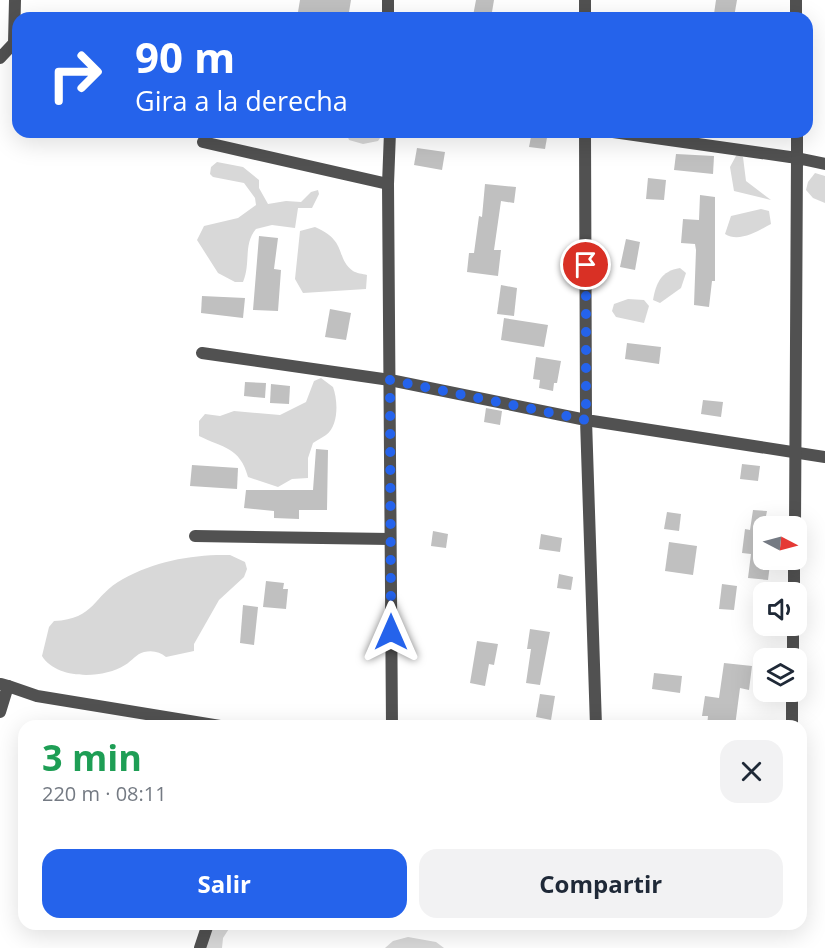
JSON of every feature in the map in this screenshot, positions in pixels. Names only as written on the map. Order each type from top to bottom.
[{"type":"street","points":[[0,58],[12,45]]},
{"type":"street","points":[[390,138],[388,184],[392,720]]},
{"type":"street","points":[[585,138],[586,420],[596,720]]},
{"type":"street","points":[[655,138],[825,164]]},
{"type":"street","points":[[795,516],[796,138]]},
{"type":"street","points":[[203,142],[388,184]]},
{"type":"street","points":[[202,352],[390,380],[586,420],[796,450],[825,457]]},
{"type":"street","points":[[195,536],[390,539]]},
{"type":"street","points":[[0,712],[4,685],[37,696],[183,720]]},
{"type":"street","points":[[792,702],[792,720]]},
{"type":"street","points":[[200,948],[206,930]]},
{"type":"shaded area","points":[[348,138],[380,138],[378,141],[363,144]]},
{"type":"shaded area","points":[[737,154],[743,157],[746,181],[771,200],[734,191],[730,167]]},
{"type":"shaded area","points":[[217,162],[243,167],[259,180],[259,188],[268,204],[286,201],[301,202],[311,192],[318,190],[319,194],[312,208],[298,208],[295,228],[272,225],[256,229],[248,248],[247,268],[243,282],[235,282],[218,273],[197,240],[204,226],[238,218],[256,205],[255,198],[244,183],[213,177],[210,174],[211,167]]},
{"type":"shaded area","points":[[815,173],[825,176],[825,203],[813,198],[806,190],[808,182]]},
{"type":"shaded area","points":[[761,209],[769,211],[771,224],[742,237],[725,234],[731,216]]},
{"type":"shaded area","points":[[315,227],[332,238],[344,261],[353,271],[367,275],[366,289],[303,293],[295,279],[300,231]]},
{"type":"shaded area","points":[[680,268],[686,273],[681,288],[660,303],[653,300],[660,279],[668,272]]},
{"type":"shaded area","points":[[628,299],[644,300],[649,306],[644,323],[616,317],[612,311],[614,304]]},
{"type":"shaded area","points":[[321,378],[333,387],[336,412],[330,431],[313,443],[308,458],[308,478],[292,479],[278,487],[248,477],[245,467],[235,454],[199,436],[199,421],[205,414],[220,416],[234,411],[280,415],[306,402],[314,381]]},
{"type":"shaded area","points":[[230,555],[245,562],[247,569],[244,577],[219,600],[194,644],[194,651],[166,657],[156,652],[144,652],[116,670],[93,675],[58,670],[42,656],[49,627],[54,621],[78,616],[93,606],[105,592],[123,579],[161,563],[203,556]]},
{"type":"shaded area","points":[[206,930],[228,930],[223,938],[222,948],[199,948]]},
{"type":"shaded area","points":[[408,937],[436,942],[444,948],[385,948],[393,941]]},
{"type":"building","points":[[300,0],[351,0],[349,12],[298,12]]},
{"type":"building","points":[[476,0],[494,0],[492,12],[474,12]]},
{"type":"building","points":[[716,0],[737,0],[735,12],[714,12]]},
{"type":"building","points":[[531,138],[547,138],[545,149],[529,147]]},
{"type":"building","points":[[417,148],[445,152],[442,170],[414,165]]},
{"type":"building","points":[[676,154],[714,156],[713,174],[674,170]]},
{"type":"building","points":[[648,178],[666,180],[664,200],[646,199]]},
{"type":"building","points":[[485,184],[516,187],[514,203],[501,201],[494,250],[501,250],[498,276],[467,272],[469,253],[474,253],[479,216],[482,217]]},
{"type":"building","points":[[700,195],[715,197],[715,281],[712,281],[709,307],[694,305],[695,244],[681,243],[683,219],[699,220]]},
{"type":"building","points":[[259,236],[278,238],[274,269],[281,270],[278,311],[253,310]]},
{"type":"building","points":[[626,239],[640,242],[635,270],[620,267]]},
{"type":"building","points":[[501,285],[517,288],[514,316],[497,314]]},
{"type":"building","points":[[202,296],[245,298],[243,318],[201,313]]},
{"type":"building","points":[[330,309],[351,313],[346,340],[325,337]]},
{"type":"building","points":[[504,318],[548,325],[544,347],[501,340]]},
{"type":"building","points":[[627,343],[661,347],[659,364],[625,359]]},
{"type":"building","points":[[536,357],[561,361],[557,383],[554,383],[553,391],[539,388],[540,380],[533,379]]},
{"type":"building","points":[[245,382],[266,383],[265,398],[244,396]]},
{"type":"building","points":[[271,384],[290,386],[289,404],[270,403]]},
{"type":"building","points":[[703,400],[723,402],[721,417],[701,414]]},
{"type":"building","points":[[486,408],[502,411],[500,425],[484,422]]},
{"type":"building","points":[[316,449],[328,450],[327,510],[299,510],[299,519],[274,518],[274,511],[244,508],[246,490],[313,490]]},
{"type":"building","points":[[742,464],[760,466],[758,481],[740,479]]},
{"type":"building","points":[[192,465],[238,468],[237,489],[190,486]]},
{"type":"building","points":[[753,510],[767,511],[766,516],[753,516],[753,570],[769,570],[768,580],[748,578],[751,554],[742,553],[745,529],[750,530]]},
{"type":"building","points":[[667,512],[681,514],[679,531],[664,529]]},
{"type":"building","points":[[433,531],[448,534],[446,548],[431,546]]},
{"type":"building","points":[[541,534],[562,538],[560,552],[539,549]]},
{"type":"building","points":[[669,542],[697,546],[693,575],[665,571]]},
{"type":"building","points":[[559,574],[573,577],[571,590],[557,588]]},
{"type":"building","points":[[266,581],[284,583],[283,589],[288,589],[286,609],[263,607]]},
{"type":"building","points":[[722,584],[737,586],[734,610],[719,609]]},
{"type":"building","points":[[243,605],[258,607],[254,645],[240,643]]},
{"type":"building","points":[[530,629],[550,632],[540,685],[526,683],[531,649],[527,649]]},
{"type":"building","points":[[477,641],[498,644],[494,665],[489,664],[485,686],[470,683]]},
{"type":"building","points":[[724,663],[752,666],[749,690],[740,688],[736,720],[708,720],[708,716],[702,716],[705,696],[719,698]]},
{"type":"building","points":[[654,673],[682,676],[680,693],[652,689]]},
{"type":"building","points":[[540,694],[555,696],[551,720],[536,717]]},
{"type":"route","points":[[391,632],[390,380],[586,420],[586,265]]}]
